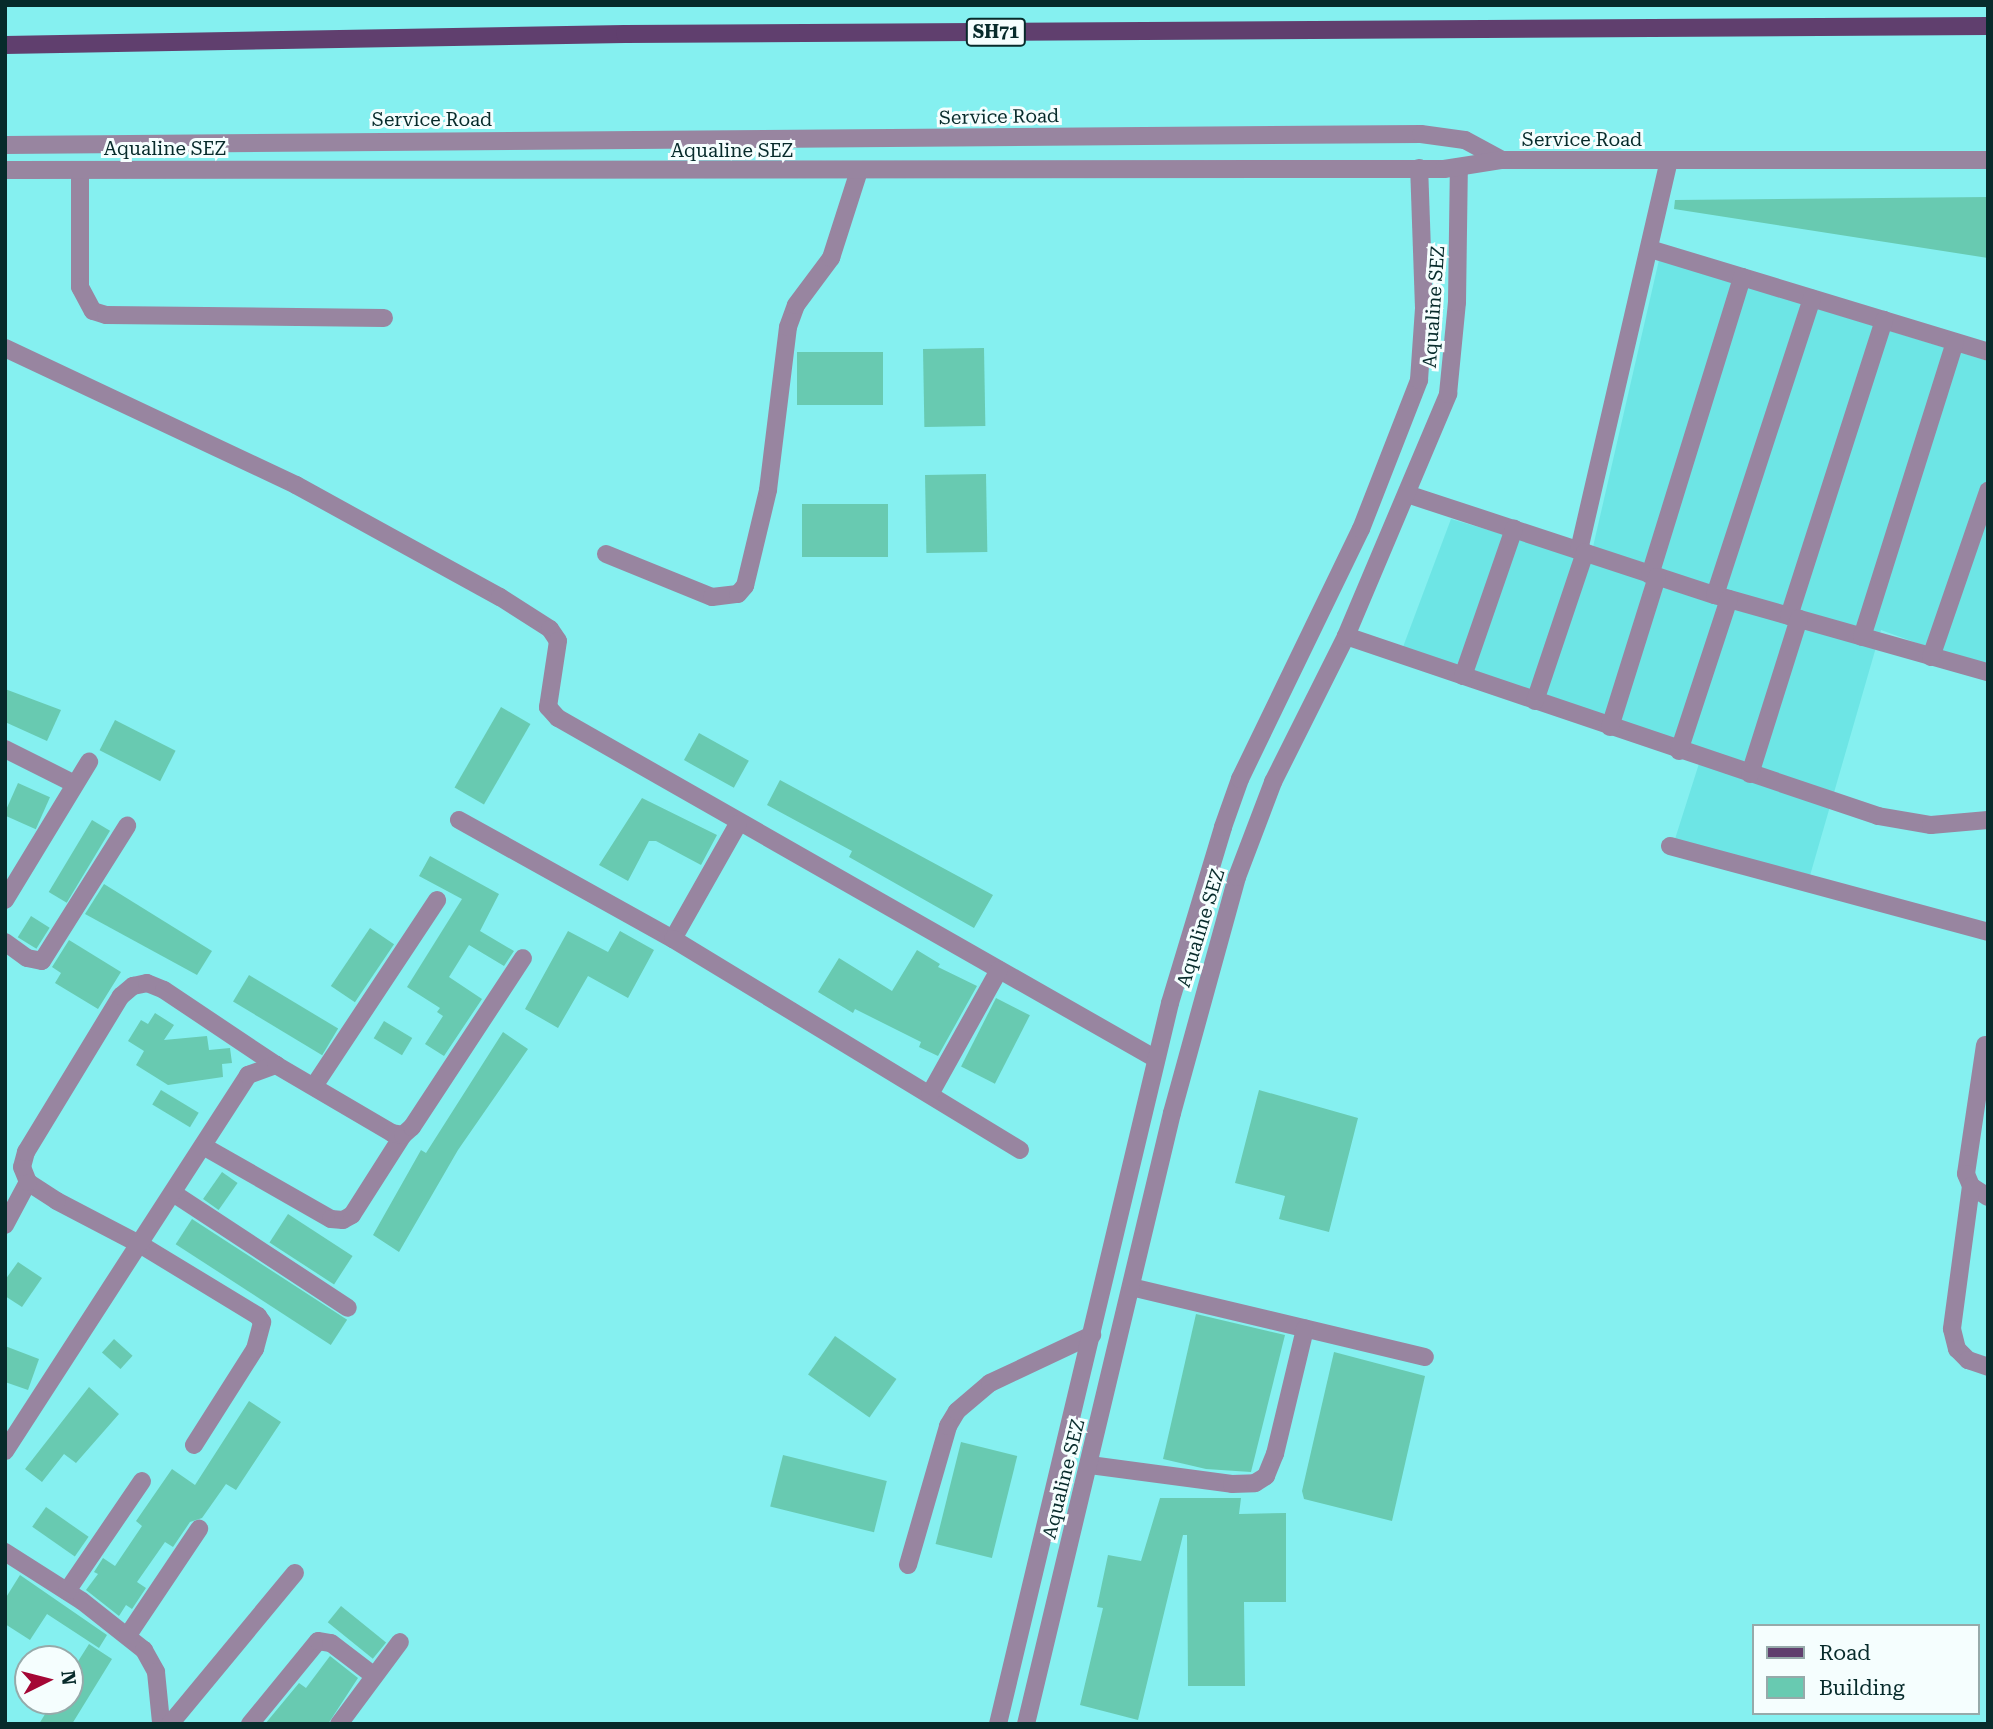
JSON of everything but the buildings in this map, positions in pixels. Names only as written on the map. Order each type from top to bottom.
[{"type":"main road","name":"SH71","points":[[5,46],[625,34],[1988,26]]},
{"type":"street","name":"Service Road","points":[[5,145],[1421,134],[1465,140],[1502,160],[1988,160]]},
{"type":"street","name":"Aqualine SEZ","points":[[5,170],[859,171],[1419,168],[1459,167],[1502,160]]},
{"type":"street","points":[[1535,701],[1582,551],[1669,161]]},
{"type":"street","name":"Aqualine SEZ","points":[[1026,1724],[1201,999],[1237,877],[1295,732],[1346,636],[1448,394],[1455,352],[1459,167]]},
{"type":"street","points":[[999,1724],[1178,976],[1240,779],[1339,577],[1410,412],[1424,352],[1419,168]]},
{"type":"street","points":[[80,170],[80,287],[93,311],[106,315],[384,318]]},
{"type":"street","points":[[606,554],[712,597],[738,594],[745,586],[768,491],[788,327],[796,305],[831,258],[859,171]]},
{"type":"street","points":[[1650,249],[1988,352]]},
{"type":"street","points":[[1610,727],[1742,276]]},
{"type":"street","points":[[1679,751],[1722,597],[1812,298]]},
{"type":"street","points":[[1750,774],[1794,617],[1884,320]]},
{"type":"street","points":[[1862,637],[1955,342]]},
{"type":"street","points":[[5,348],[296,485],[550,629],[558,650],[548,707],[558,718],[737,824],[1156,1059]]},
{"type":"street","points":[[1931,657],[1988,491]]},
{"type":"street","points":[[1407,494],[1722,597],[1988,672]]},
{"type":"street","points":[[1463,676],[1514,529]]},
{"type":"street","points":[[1346,636],[1679,751],[1890,818],[1931,825],[1988,820]]},
{"type":"street","points":[[5,749],[75,784]]},
{"type":"street","points":[[5,900],[89,762]]},
{"type":"street","points":[[459,820],[673,939],[1020,1150]]},
{"type":"street","points":[[673,939],[737,824]]},
{"type":"street","points":[[5,942],[27,958],[42,961],[127,826]]},
{"type":"street","points":[[1670,846],[1988,932]]},
{"type":"street","points":[[314,1086],[438,900]]},
{"type":"street","points":[[203,1146],[331,1219],[343,1220],[352,1216],[403,1135],[412,1127],[523,958]]},
{"type":"street","points":[[930,1094],[999,970]]},
{"type":"street","points":[[194,1445],[255,1349],[262,1322],[250,1309],[28,1182],[22,1167],[26,1153],[121,996],[132,986],[147,983],[164,990],[276,1065],[392,1133],[403,1135]]},
{"type":"street","points":[[1985,1045],[1966,1174],[1970,1186],[1952,1329],[1957,1349],[1968,1360],[1988,1367]]},
{"type":"street","points":[[5,1451],[141,1245],[248,1075],[276,1065]]},
{"type":"street","points":[[5,1225],[28,1182]]},
{"type":"street","points":[[1970,1186],[1988,1197]]},
{"type":"street","points":[[173,1193],[348,1308]]},
{"type":"street","points":[[1131,1287],[1424,1357]]},
{"type":"street","points":[[1090,1465],[1232,1484],[1255,1483],[1266,1476],[1276,1454],[1305,1329]]},
{"type":"street","points":[[908,1564],[948,1426],[957,1411],[990,1383],[1091,1335]]},
{"type":"street","points":[[67,1591],[142,1481]]},
{"type":"street","points":[[128,1634],[199,1529]]},
{"type":"street","points":[[5,1552],[128,1634],[153,1664],[163,1723]]},
{"type":"street","points":[[163,1723],[295,1573]]},
{"type":"street","points":[[250,1724],[318,1641],[331,1643],[373,1675]]},
{"type":"street","points":[[339,1724],[400,1642]]},
{"type":"shaded area","points":[[1659,260],[1988,361],[1988,669],[1881,630],[1809,879],[1675,839],[1703,751],[1400,655],[1451,519],[1590,560]]}]
